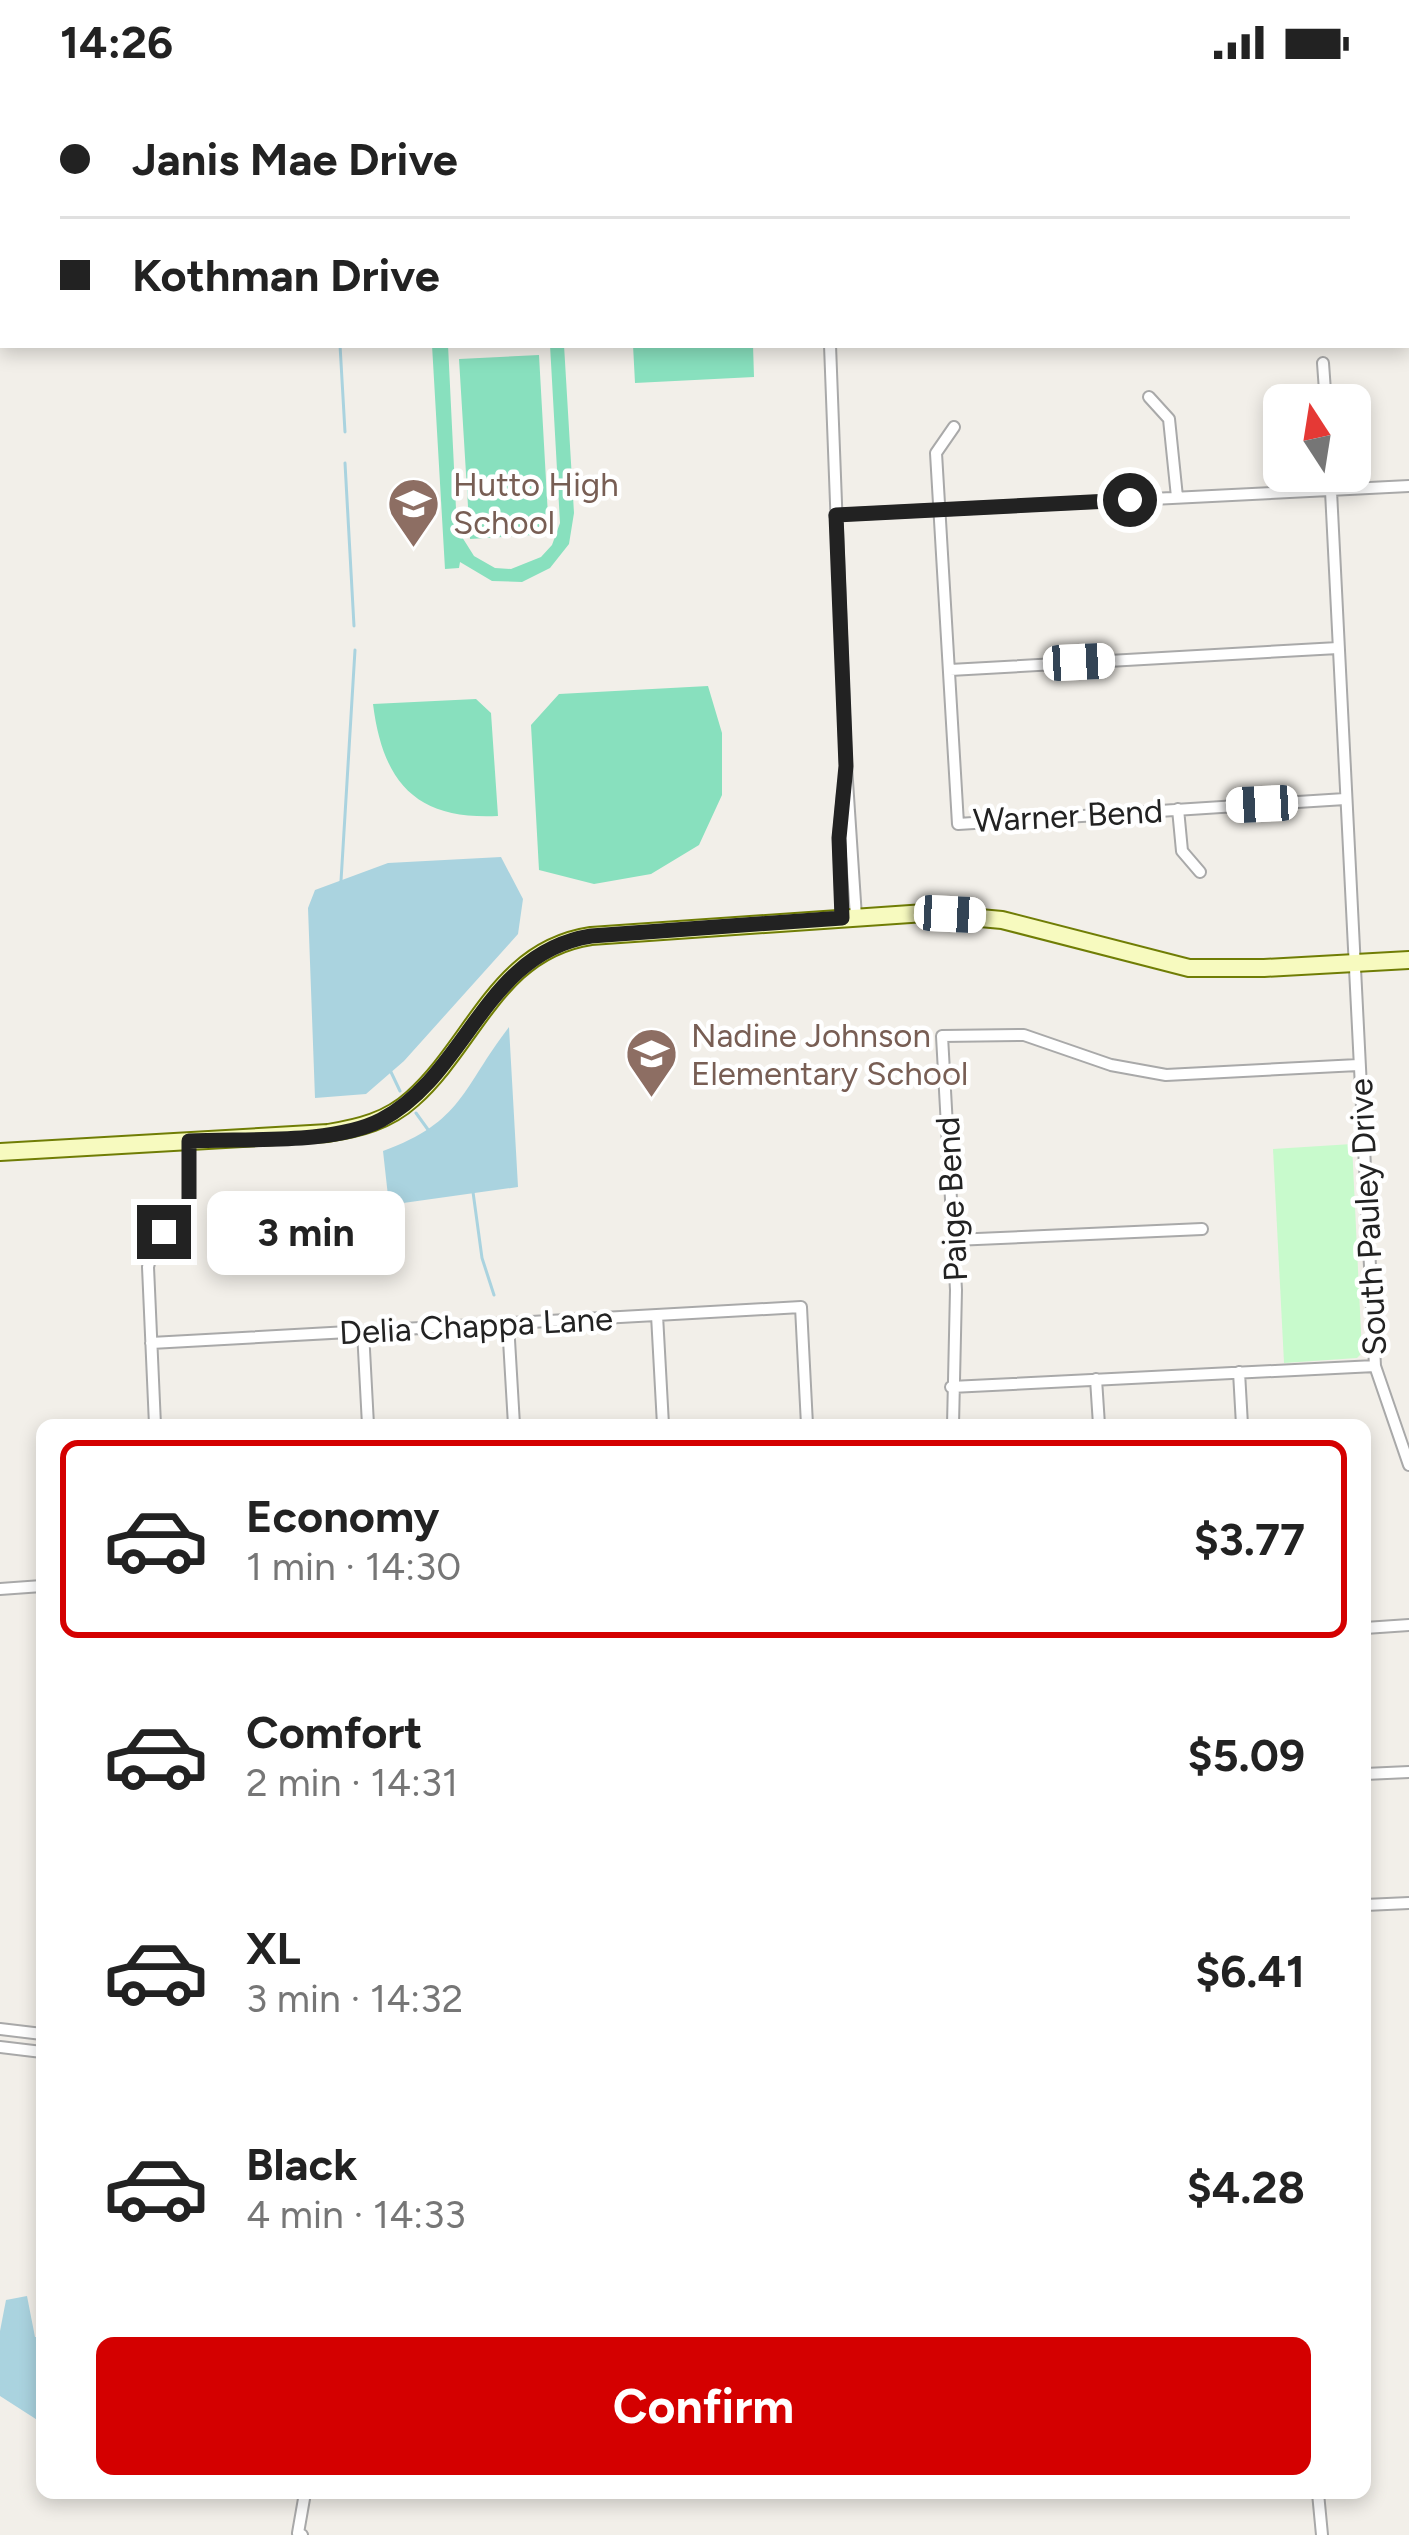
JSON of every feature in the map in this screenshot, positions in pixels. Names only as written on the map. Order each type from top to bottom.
[{"type":"street","points":[[830,348],[849,917]]},
{"type":"street","points":[[1323,363],[1324,384]]},
{"type":"street","points":[[1149,397],[1169,419],[1178,497]]},
{"type":"street","name":"Warner Bend","points":[[954,427],[936,453],[958,824],[1345,799]]},
{"type":"street","points":[[1371,488],[1409,486]]},
{"type":"street","points":[[836,515],[1287,492]]},
{"type":"street","name":"South Pauley Drive","points":[[1330,492],[1375,1366],[1409,1465]]},
{"type":"street","points":[[950,670],[1338,648]]},
{"type":"street","points":[[1178,809],[1182,851],[1200,872]]},
{"type":"street","points":[[0,1152],[328,1133],[386,1118],[413,1099],[516,970],[566,941],[591,936],[849,917],[975,916],[1189,968],[1409,960]]},
{"type":"street","name":"Paige Bend","points":[[953,1419],[956,1290],[942,1036],[1024,1035],[1111,1065],[1166,1076],[1358,1065]]},
{"type":"street","points":[[155,1419],[149,1256],[189,1204],[189,1141]]},
{"type":"street","points":[[954,1240],[1202,1229]]},
{"type":"street","name":"Delia Chappa Lane","points":[[152,1343],[801,1306],[807,1419]]},
{"type":"street","points":[[657,1315],[663,1419]]},
{"type":"street","points":[[508,1323],[514,1419]]},
{"type":"street","points":[[363,1331],[368,1419]]},
{"type":"street","points":[[951,1387],[1375,1366]]},
{"type":"street","points":[[1239,1372],[1242,1419]]},
{"type":"street","points":[[1096,1379],[1099,1419]]},
{"type":"street","points":[[0,1589],[36,1586]]},
{"type":"street","points":[[1371,1628],[1409,1625]]},
{"type":"street","points":[[1371,1774],[1409,1772]]},
{"type":"street","points":[[1371,1905],[1409,1903]]},
{"type":"street","points":[[0,2029],[36,2033]]},
{"type":"street","points":[[0,2047],[36,2051]]},
{"type":"street","points":[[300,2534],[304,2499]]},
{"type":"street","points":[[1319,2499],[1322,2535]]},
{"type":"green space","points":[[432,348],[448,348],[457,529],[474,556],[495,568],[511,569],[541,557],[552,545],[560,523],[550,348],[564,348],[574,513],[569,544],[550,568],[522,582],[492,581],[460,562],[459,568],[445,569]]},
{"type":"green space","points":[[633,348],[753,348],[754,377],[635,383]]},
{"type":"green space","points":[[539,355],[549,534],[470,539],[459,359]]},
{"type":"green space","points":[[708,686],[722,733],[722,795],[699,845],[651,874],[594,884],[539,870],[531,725],[559,694]]},
{"type":"green space","points":[[476,699],[491,713],[498,816],[445,811],[408,791],[385,755],[373,704]]},
{"type":"green space","points":[[1352,1144],[1362,1353],[1357,1358],[1284,1363],[1273,1149]]},
{"type":"water","points":[[501,857],[523,899],[518,934],[404,1061],[366,1094],[315,1098],[308,908],[315,890],[388,863]]},
{"type":"water","points":[[509,1027],[518,1187],[389,1205],[383,1151],[446,1115]]},
{"type":"water","points":[[27,2296],[36,2337],[36,2419],[0,2396],[0,2331],[6,2300]]},
{"type":"waterway","points":[[340,348],[345,432]]},
{"type":"waterway","points":[[345,463],[354,626]]},
{"type":"waterway","points":[[341,881],[355,650]]},
{"type":"waterway","points":[[390,1070],[400,1091]]},
{"type":"waterway","points":[[416,1113],[429,1131]]},
{"type":"waterway","points":[[473,1192],[482,1258],[494,1295]]},
{"type":"place","name":"Hutto High School","points":[[414,549]]},
{"type":"place","name":"Nadine Johnson Elementary School","points":[[652,1100]]},
{"type":"route","points":[[164,1232],[184,1213],[192,1194],[189,1141],[328,1133],[386,1118],[413,1099],[502,984],[527,961],[555,945],[591,936],[842,918],[839,838],[846,766],[836,515],[1130,500]]}]
